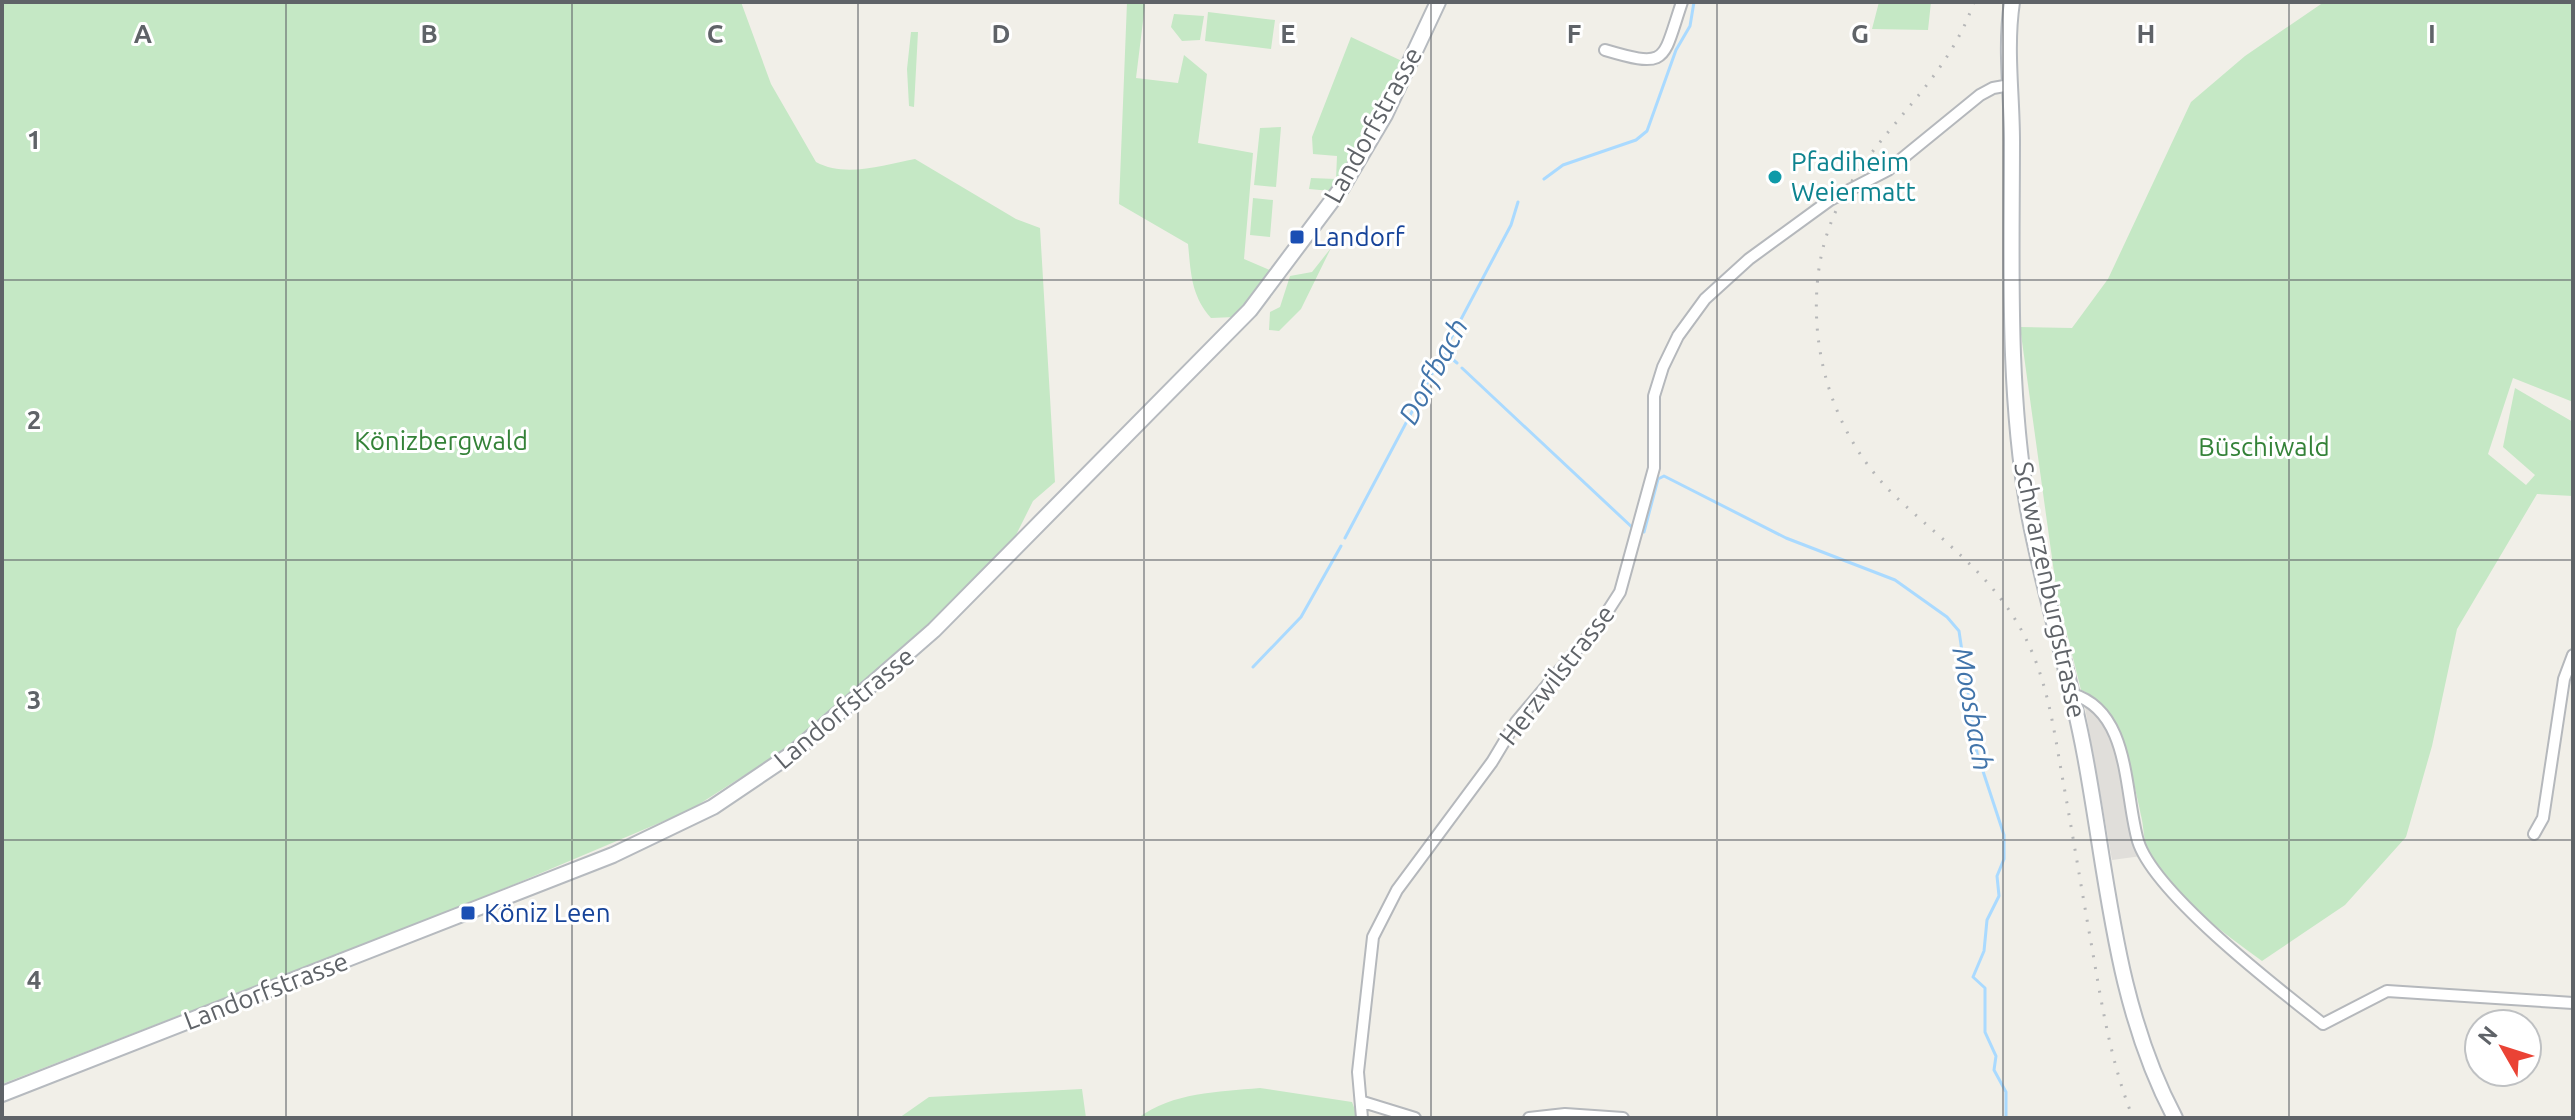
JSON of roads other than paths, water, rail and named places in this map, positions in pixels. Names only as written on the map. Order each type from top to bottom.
[{"type":"street","name":"Landorfstrasse","points":[[2,1094],[599,861],[713,807],[793,753],[944,621],[1250,310],[1343,186],[1385,115],[1438,2]]},
{"type":"street","points":[[1605,50],[1645,62],[1656,60],[1664,54],[1682,2]]},
{"type":"street","name":"Schwarzenburgstrasse","points":[[2012,2],[2007,38],[2018,435],[2034,538],[2072,694],[2122,975],[2148,1058],[2175,1118]]},
{"type":"street","name":"Herzwilstrasse","points":[[1362,1118],[1358,1072],[1369,956],[1377,928],[1397,890],[1485,771],[1516,722],[1602,620],[1620,592],[1654,468],[1654,396],[1663,367],[1678,336],[1724,280],[1782,233],[1830,200],[1888,170],[1980,95],[1993,88],[2010,85]]},
{"type":"street","points":[[2534,834],[2543,818],[2564,679],[2573,655]]},
{"type":"street","points":[[2072,694],[2095,704],[2123,757],[2138,841],[2147,862],[2184,904],[2323,1024],[2387,991],[2573,1003]]},
{"type":"street","points":[[1363,1102],[1415,1118]]},
{"type":"street","points":[[1529,1118],[1565,1114],[1623,1118]]},
{"type":"waterway","name":"Dorfbach","points":[[1544,179],[1563,165],[1636,140],[1647,131],[1676,50],[1690,26],[1694,2]]},
{"type":"waterway","name":"Dorfbach","points":[[1345,538],[1511,225],[1518,202]]},
{"type":"waterway","name":"Moosbach","points":[[1443,351],[1457,363]]},
{"type":"waterway","name":"Moosbach","points":[[1462,368],[1635,530]]},
{"type":"waterway","name":"Moosbach","points":[[1644,532],[1658,479],[1664,476],[1786,538],[1895,580],[1947,617],[1959,631],[1977,753],[2004,835],[2004,859],[1997,876],[1999,896],[1987,920],[1984,951],[1973,977],[1985,988],[1985,1032],[1996,1056],[1994,1070],[2006,1092],[2006,1118]]},
{"type":"waterway","name":"Dorfbach","points":[[1253,667],[1301,617],[1341,546]]},
{"type":"railway","points":[[1974,2],[1957,39],[1936,73],[1864,163],[1843,196],[1827,233],[1818,276],[1818,337],[1832,396],[1858,451],[1897,498],[1950,545],[1998,595],[2032,652],[2045,688],[2053,725],[2108,1034],[2133,1118]]},
{"type":"place","name":"Pfadiheim Weiermatt","points":[[1775,177]]},
{"type":"place","name":"Landorf","points":[[1297,237]]},
{"type":"place","name":"Köniz Leen","points":[[468,913]]},
{"type":"park label","name":"Könizbergwald","points":[[441,441]]},
{"type":"park label","name":"Büschiwald","points":[[2264,447]]}]
